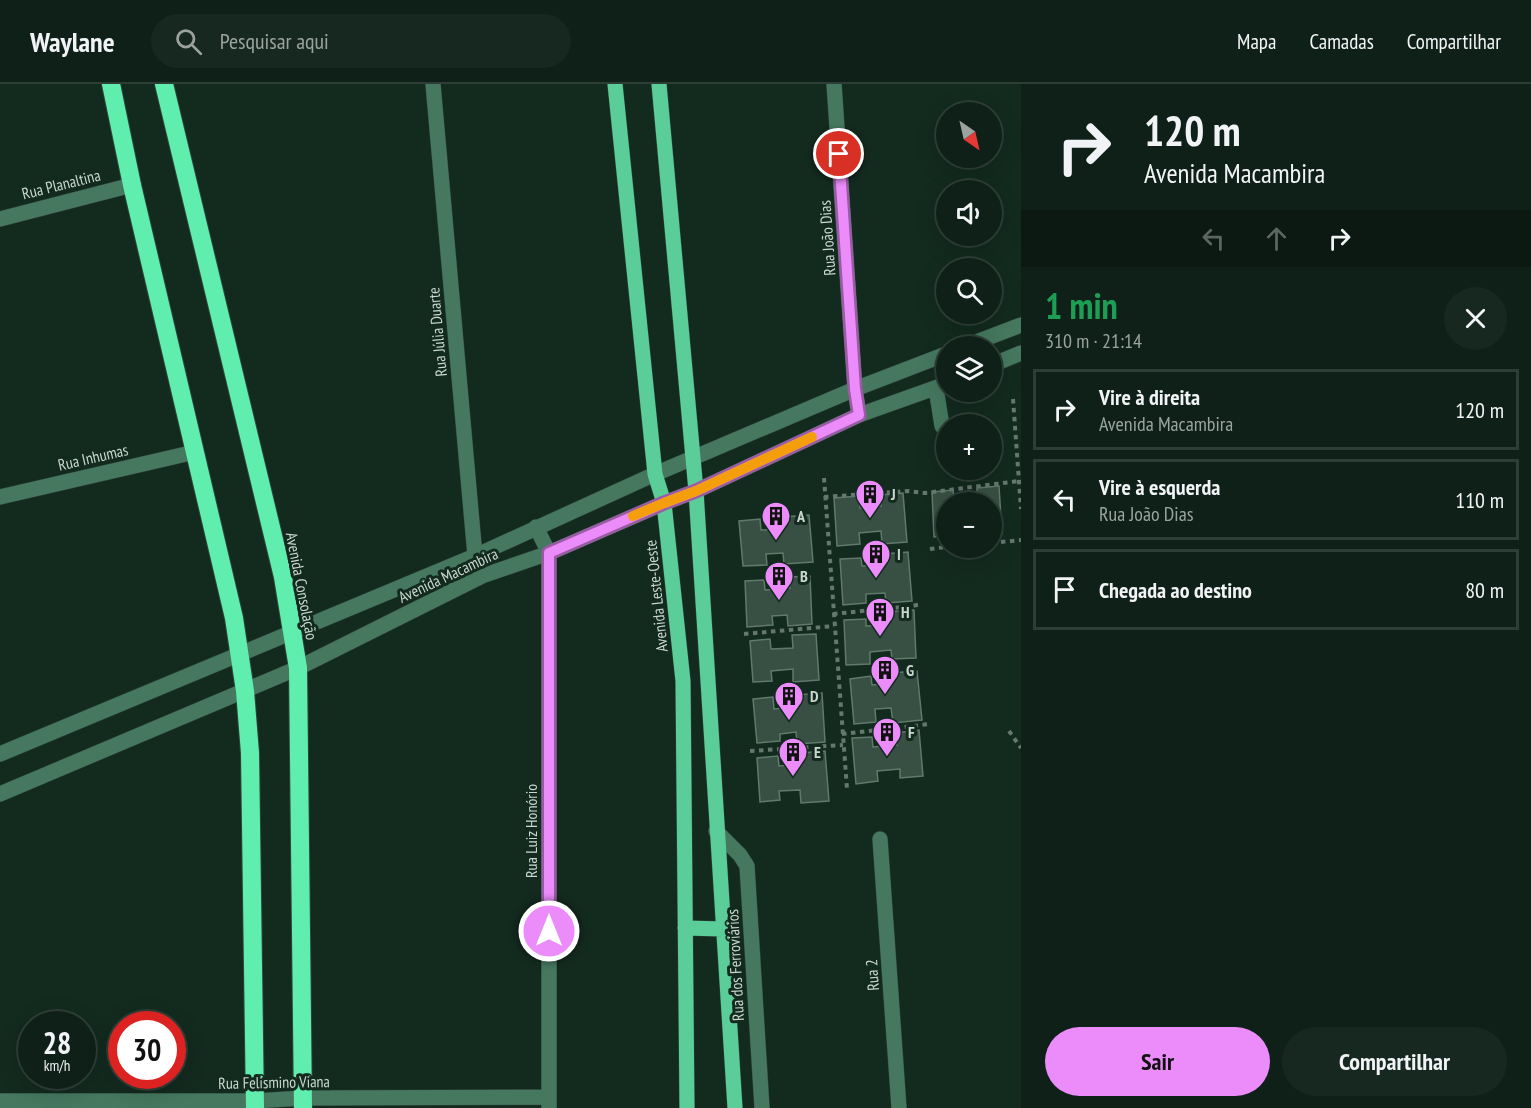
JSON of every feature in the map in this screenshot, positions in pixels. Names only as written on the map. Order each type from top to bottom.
[{"type":"highway","points":[[111,84],[132,184],[234,618],[245,691],[250,753],[255,1105]]},
{"type":"highway","name":"Avenida Consolação","points":[[164,84],[283,577],[298,668],[303,1103]]},
{"type":"main road","name":"Avenida Leste-Oeste","points":[[615,84],[655,474],[664,503],[683,681],[687,1108]]},
{"type":"main road","points":[[659,84],[696,491],[735,1108]]},
{"type":"main road","points":[[685,928],[723,929]]},
{"type":"street","name":"Rua Júlia Duarte","points":[[433,84],[475,555],[482,576]]},
{"type":"street","name":"Rua João Dias","points":[[834,84],[855,389],[859,415]]},
{"type":"street","name":"Rua Planaltina","points":[[0,219],[132,184]]},
{"type":"street","points":[[992,336],[1021,325]]},
{"type":"street","points":[[1002,361],[1021,353]]},
{"type":"street","name":"Avenida Macambira","points":[[0,754],[475,555],[655,474],[855,389],[936,358]]},
{"type":"street","name":"Avenida Macambira","points":[[0,794],[298,668],[482,576],[549,553],[696,491],[859,415],[936,388]]},
{"type":"street","name":"Rua Inhumas","points":[[0,497],[195,452]]},
{"type":"street","points":[[536,527],[549,553]]},
{"type":"street","name":"Rua Luiz Honório","points":[[549,553],[549,1102]]},
{"type":"street","name":"Rua dos Ferroviários","points":[[716,831],[740,855],[747,866],[762,1108]]},
{"type":"street","name":"Rua 2","points":[[880,839],[899,1108]]},
{"type":"street","name":"Rua Felismino Viana","points":[[0,1101],[182,1105],[549,1102]]},
{"type":"path","points":[[1013,399],[1021,508]]},
{"type":"path","points":[[824,478],[847,789]]},
{"type":"path","points":[[824,497],[908,491],[925,493],[1019,481]]},
{"type":"path","points":[[1002,542],[1021,540]]},
{"type":"path","points":[[930,549],[936,548]]},
{"type":"path","points":[[833,614],[922,604]]},
{"type":"path","points":[[744,634],[834,626]]},
{"type":"path","points":[[842,734],[930,724]]},
{"type":"path","points":[[1009,731],[1021,748]]},
{"type":"path","points":[[750,751],[843,745]]},
{"type":"building","points":[[999,486],[999,492],[977,492],[977,488]]},
{"type":"building","points":[[953,490],[953,492],[936,492],[936,537],[934,537],[932,492]]},
{"type":"building","name":"J","points":[[903,493],[907,542],[882,544],[881,531],[859,533],[860,544],[837,546],[834,498],[859,496],[860,508],[881,506],[880,495]]},
{"type":"building","name":"A","points":[[809,515],[813,562],[784,564],[783,553],[766,554],[767,565],[743,566],[739,521],[760,519],[761,530],[784,529],[783,517]]},
{"type":"building","name":"I","points":[[908,552],[912,601],[886,603],[885,593],[866,594],[866,603],[843,605],[840,559],[861,558],[862,566],[885,565],[884,554]]},
{"type":"building","name":"B","points":[[810,576],[812,624],[788,626],[787,615],[772,616],[773,625],[747,627],[745,581],[764,580],[765,590],[790,588],[789,577]]},
{"type":"building","name":"H","points":[[914,610],[916,658],[892,659],[891,650],[870,652],[870,664],[846,665],[844,620],[866,619],[866,626],[886,625],[886,612]]},
{"type":"building","points":[[816,634],[819,680],[793,682],[793,669],[771,671],[772,681],[753,682],[750,641],[770,639],[771,649],[793,648],[792,635]]},
{"type":"building","name":"G","points":[[917,671],[922,720],[893,723],[891,708],[875,709],[876,722],[854,724],[850,679],[871,676],[872,685],[891,683],[890,673]]},
{"type":"building","name":"D","points":[[822,693],[825,742],[797,744],[796,732],[780,734],[780,741],[757,743],[753,699],[773,697],[774,709],[797,707],[796,695]]},
{"type":"building","name":"F","points":[[919,730],[923,776],[900,778],[900,769],[877,771],[878,781],[856,784],[852,738],[872,737],[873,747],[897,745],[896,733]]},
{"type":"building","name":"E","points":[[825,751],[829,801],[801,803],[800,790],[779,791],[780,800],[760,802],[757,758],[778,756],[779,766],[802,764],[801,753]]},
{"type":"slow traffic","points":[[633,516],[696,491],[812,437]]},
{"type":"place","name":"J","points":[[870,520]]},
{"type":"place","name":"A","points":[[776,542]]},
{"type":"place","name":"I","points":[[876,580]]},
{"type":"place","name":"B","points":[[779,602]]},
{"type":"place","name":"H","points":[[880,638]]},
{"type":"place","name":"G","points":[[885,696]]},
{"type":"place","name":"D","points":[[789,722]]},
{"type":"place","name":"F","points":[[887,758]]},
{"type":"place","name":"E","points":[[793,778]]},
{"type":"route","points":[[549,931],[549,553],[696,491],[859,415],[855,389],[839,154]]}]
